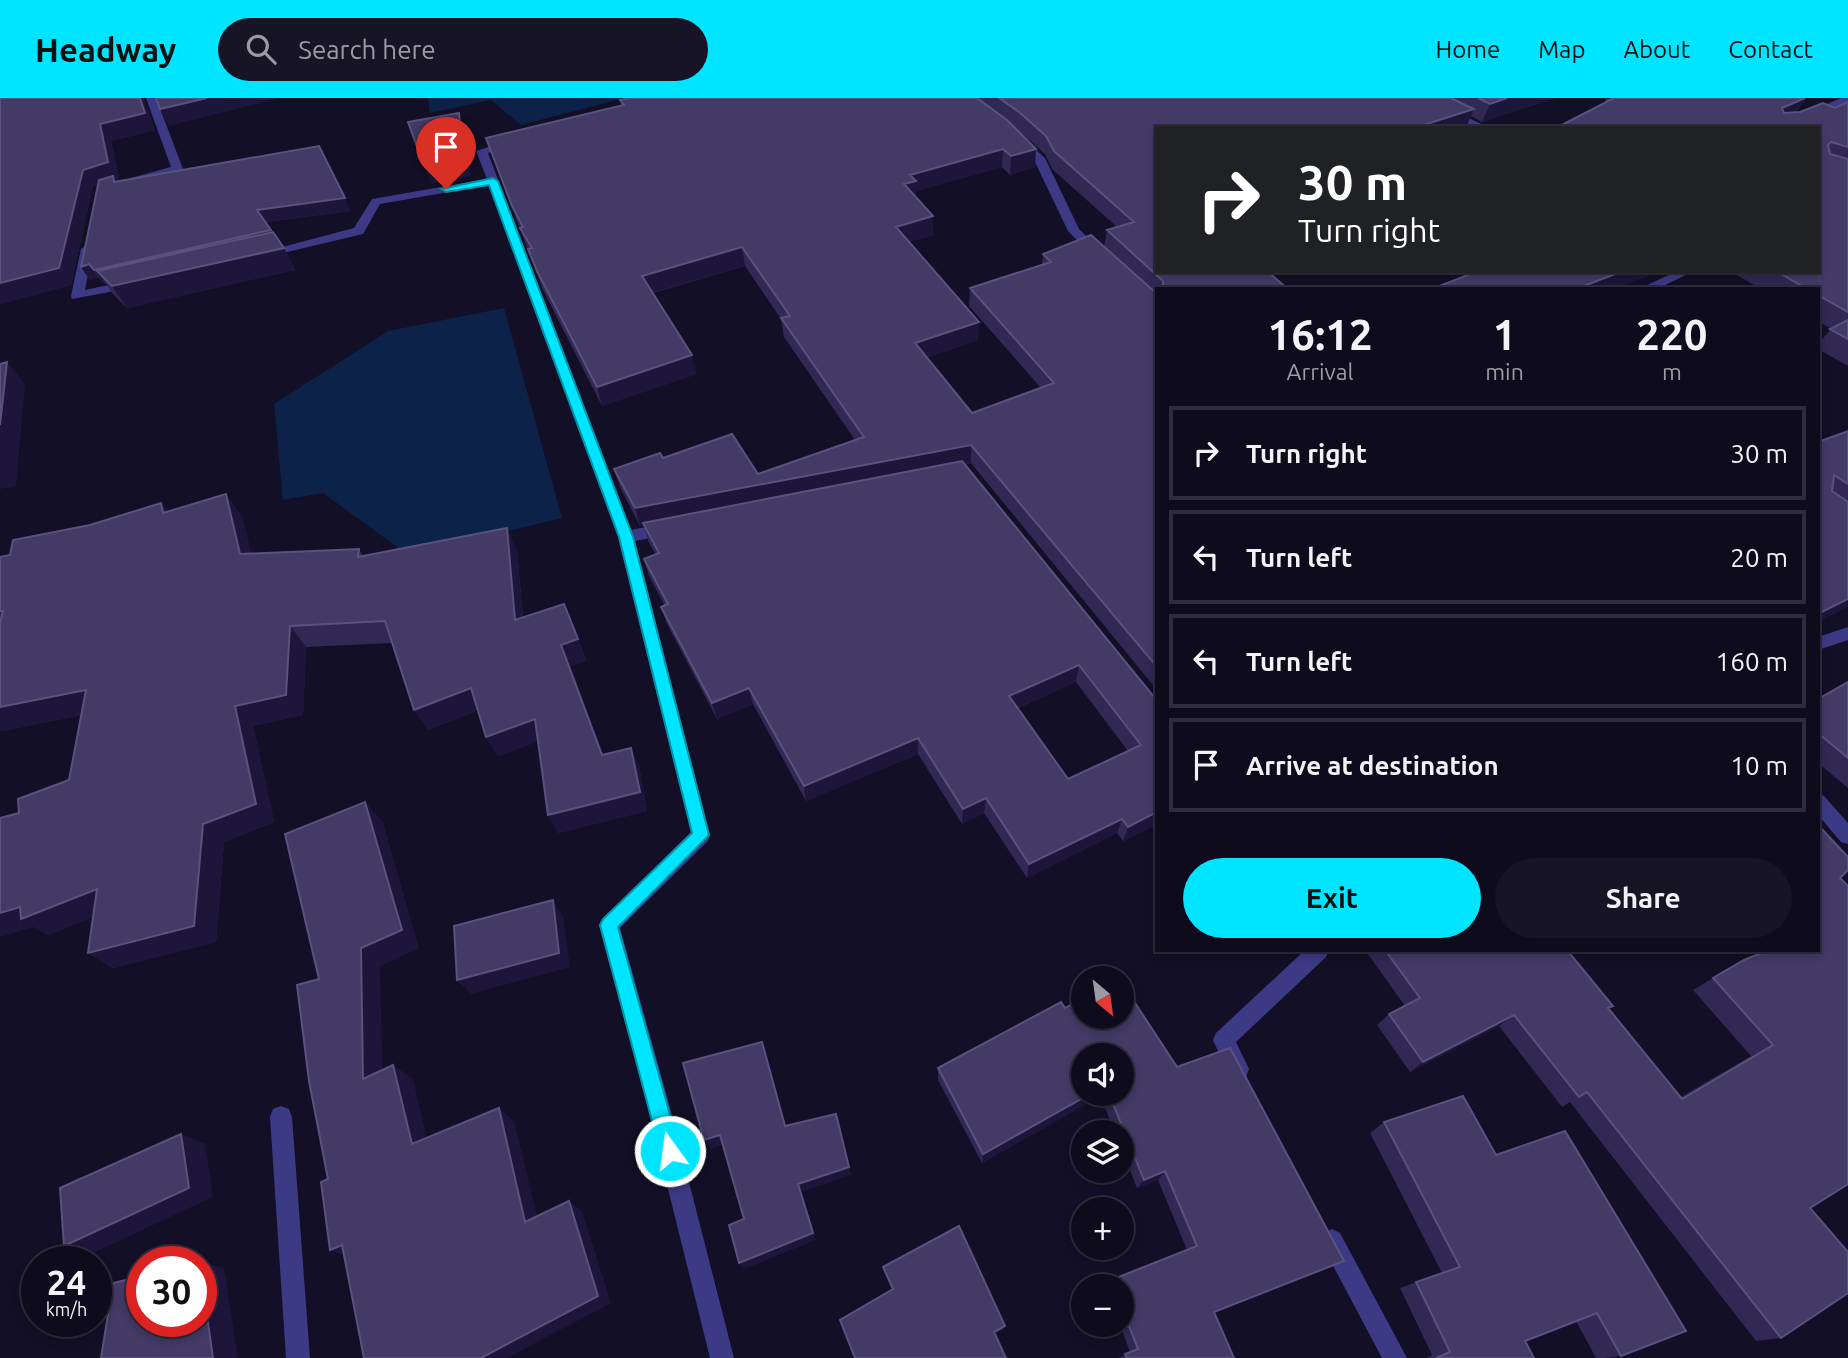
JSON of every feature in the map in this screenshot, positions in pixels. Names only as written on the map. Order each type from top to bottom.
[{"type":"street","points":[[125,182],[177,169],[151,98]]},
{"type":"street","points":[[1418,98],[1481,126]]},
{"type":"street","points":[[1782,126],[1848,99]]},
{"type":"street","points":[[1012,134],[1039,158],[1074,231],[1103,259]]},
{"type":"street","points":[[521,140],[482,151],[626,537],[701,835],[609,925],[657,1100],[722,1358]]},
{"type":"street","points":[[251,256],[359,231],[376,201],[493,181]]},
{"type":"street","points":[[88,243],[77,296],[144,281]]},
{"type":"street","points":[[1651,287],[1683,273]]},
{"type":"street","points":[[626,537],[680,526]]},
{"type":"street","points":[[1820,642],[1848,633]]},
{"type":"street","points":[[1820,804],[1848,836]]},
{"type":"street","points":[[1249,1089],[1223,1040],[1317,952]]},
{"type":"street","points":[[281,1117],[298,1358]]},
{"type":"street","points":[[1322,1224],[1395,1358]]},
{"type":"water","points":[[428,98],[624,98],[521,125],[491,100],[430,113]]},
{"type":"water","points":[[504,308],[562,518],[408,555],[323,493],[283,500],[274,404],[388,331]]},
{"type":"building","points":[[0,98],[140,98],[145,113],[100,124],[108,162],[83,170],[59,268],[0,283]]},
{"type":"building","points":[[156,98],[207,98],[160,109]]},
{"type":"building","points":[[977,98],[1007,120],[1036,149],[1011,156],[1003,149],[910,175],[916,181],[904,184],[933,216],[896,227],[979,322],[915,343],[972,413],[1054,383],[970,288],[1051,262],[1043,254],[1091,235],[1155,292],[1155,665],[971,445],[635,508],[614,469],[660,453],[663,458],[732,434],[758,474],[864,437],[781,318],[790,316],[742,247],[642,276],[692,355],[597,387],[537,271],[528,249],[532,248],[520,228],[523,227],[486,138],[624,105],[620,100]]},
{"type":"building","points":[[999,98],[1451,98],[1474,109],[1420,126],[1155,126],[1155,273],[1269,273],[1286,287],[1163,287],[1163,281],[1107,230],[1134,222],[1054,151],[1046,136]]},
{"type":"building","points":[[1478,98],[1507,98],[1490,104]]},
{"type":"building","points":[[1614,98],[1805,98],[1782,108],[1784,113],[1800,112],[1823,103],[1835,108],[1848,102],[1848,147],[1831,142],[1828,145],[1830,154],[1848,159],[1848,312],[1820,296],[1820,287],[1804,287],[1779,273],[1820,273],[1820,126],[1560,126]]},
{"type":"building","points":[[459,113],[463,154],[423,163],[408,122]]},
{"type":"building","points":[[319,146],[345,198],[257,210],[271,230],[94,270],[89,264],[81,267],[99,180],[113,176],[114,182]]},
{"type":"building","points":[[273,232],[284,248],[112,286],[97,271]]},
{"type":"building","points":[[1473,273],[1618,273],[1581,287],[1437,287]]},
{"type":"building","points":[[1848,320],[1848,339],[1830,329]]},
{"type":"building","points":[[7,362],[0,425],[0,364]]},
{"type":"building","points":[[1848,431],[1848,484],[1834,475],[1832,491],[1848,502],[1848,599],[1820,613],[1820,441]]},
{"type":"building","points":[[962,461],[1155,698],[1155,813],[1128,827],[1122,819],[1029,864],[986,798],[963,809],[918,738],[804,786],[749,688],[712,703],[661,607],[668,604],[644,559],[659,553],[643,523]],"holes":[[[1079,665],[1141,745],[1068,779],[1009,696]]]},
{"type":"building","points":[[226,494],[240,554],[359,549],[358,557],[507,528],[515,620],[564,604],[578,639],[561,645],[602,755],[631,748],[640,792],[548,815],[535,719],[486,737],[471,688],[414,710],[385,621],[290,626],[286,695],[235,706],[256,804],[203,824],[194,926],[88,953],[97,889],[21,919],[20,907],[0,913],[0,818],[19,813],[18,799],[69,780],[86,690],[0,707],[0,623],[3,611],[0,611],[0,557],[10,555],[13,540],[90,525],[161,503],[163,513]]},
{"type":"building","points":[[1848,682],[1848,758],[1820,735],[1820,698]]},
{"type":"building","points":[[365,802],[402,930],[361,948],[363,1079],[393,1065],[412,1144],[499,1108],[525,1222],[569,1201],[598,1296],[481,1358],[364,1358],[342,1245],[330,1250],[321,1182],[328,1179],[309,1081],[297,985],[319,979],[285,834]]},
{"type":"building","points":[[1820,827],[1848,857],[1848,870],[1840,878],[1848,886],[1848,1184],[1810,1208],[1848,1252],[1848,1293],[1781,1338],[1587,1092],[1579,1097],[1514,1015],[1423,1062],[1389,1014],[1420,998],[1386,952],[1569,952],[1613,1006],[1608,1008],[1682,1099],[1773,1045],[1713,978],[1764,952],[1820,952]]},
{"type":"building","points":[[553,900],[559,953],[457,980],[454,926]]},
{"type":"building","points":[[1134,1001],[1177,1067],[1230,1048],[1344,1261],[1214,1312],[1234,1358],[1127,1358],[1125,1354],[1138,1349],[1133,1337],[1134,1274],[1126,1274],[1197,1246],[1165,1171],[1144,1180],[1134,1155],[1134,1120],[1120,1120],[1114,1106],[1134,1106],[1134,1043],[1071,1043],[1071,1105],[983,1154],[938,1068],[1061,1002],[1065,1008],[1071,1005],[1071,1029],[1134,1029]]},
{"type":"building","points":[[762,1042],[785,1126],[836,1114],[849,1167],[798,1184],[813,1233],[739,1263],[729,1225],[744,1219],[720,1135],[704,1140],[683,1063]]},
{"type":"building","points":[[1463,1096],[1496,1155],[1565,1131],[1686,1331],[1621,1356],[1597,1313],[1525,1341],[1534,1358],[1436,1358],[1450,1352],[1416,1282],[1460,1267],[1384,1122]]},
{"type":"building","points":[[181,1134],[189,1188],[64,1246],[60,1188]]},
{"type":"building","points":[[959,1226],[1005,1326],[994,1332],[1006,1358],[855,1358],[840,1320],[893,1289],[883,1267]]},
{"type":"building","points":[[126,1280],[126,1337],[210,1337],[213,1358],[101,1358],[104,1337],[112,1337],[113,1283]]},
{"type":"route","points":[[446,189],[493,181],[626,537],[701,835],[609,925],[670,1151]]}]
